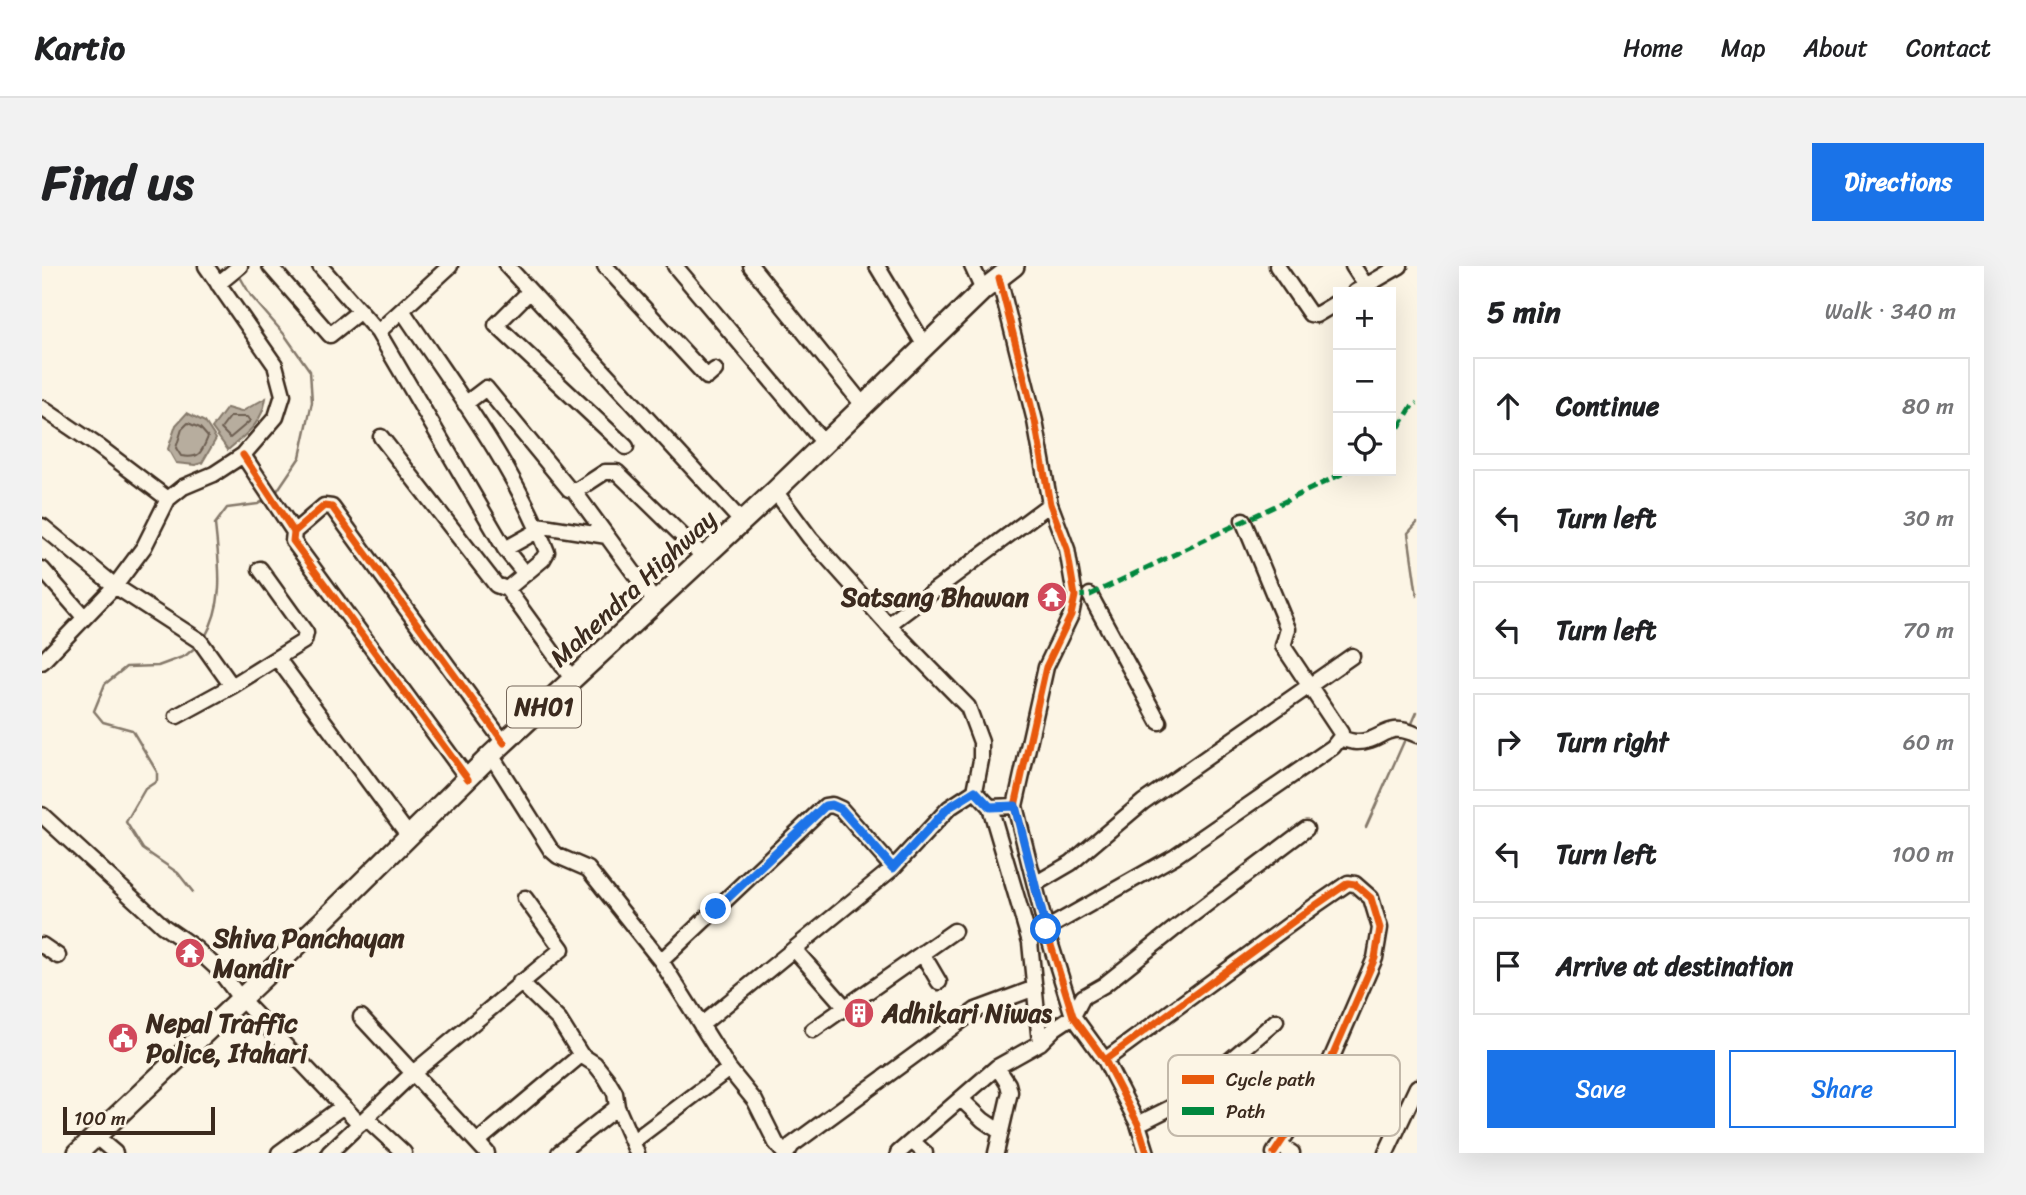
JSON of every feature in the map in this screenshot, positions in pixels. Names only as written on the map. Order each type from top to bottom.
[{"type":"highway","name":"Mahendra Highway","points":[[78,1153],[326,918],[498,749],[999,278]]},
{"type":"street","points":[[42,662],[115,586],[144,547],[168,499],[183,487],[214,474],[243,455],[276,417],[284,395],[275,365],[206,266]]},
{"type":"street","points":[[270,266],[330,335],[360,311]]},
{"type":"street","points":[[320,266],[378,332],[505,549],[525,573]]},
{"type":"street","points":[[378,332],[450,266]]},
{"type":"street","points":[[507,266],[742,522]]},
{"type":"street","points":[[605,266],[707,377],[715,370]]},
{"type":"street","points":[[675,266],[824,443]]},
{"type":"street","points":[[751,266],[863,405]]},
{"type":"street","points":[[877,266],[925,346]]},
{"type":"street","points":[[972,266],[999,278],[1035,421],[1050,504],[1067,549],[1074,596],[1071,615],[1046,667],[1015,806],[1046,929],[1073,1016],[1105,1060],[1138,1124],[1147,1153]]},
{"type":"street","points":[[1277,266],[1310,314],[1316,315],[1333,305]]},
{"type":"street","points":[[1353,266],[1360,287]]},
{"type":"street","points":[[1364,287],[1400,266]]},
{"type":"street","points":[[218,284],[235,270]]},
{"type":"street","points":[[530,291],[496,325],[626,447]]},
{"type":"street","points":[[402,310],[508,469],[538,528],[547,552],[543,559],[508,589]]},
{"type":"street","points":[[465,404],[486,388],[566,486],[574,491],[656,603]]},
{"type":"street","points":[[42,408],[168,499]]},
{"type":"street","points":[[382,437],[496,585],[508,589],[573,680]]},
{"type":"street","points":[[243,455],[294,532],[293,541],[468,779]]},
{"type":"street","points":[[574,491],[605,472],[617,472],[704,557]]},
{"type":"street","points":[[701,1025],[893,868],[948,808],[975,791],[981,760],[981,742],[968,707],[888,625],[795,520],[775,491]]},
{"type":"street","points":[[888,625],[1050,504]]},
{"type":"street","points":[[294,532],[324,506],[332,507],[498,749],[551,849],[558,856],[588,869],[661,961],[729,1069],[755,1101],[776,1143],[785,1153],[792,1145],[976,1010],[1035,988]]},
{"type":"street","points":[[1046,929],[1175,856],[1333,747],[1340,738],[1341,733],[1283,646],[1288,629],[1243,520]]},
{"type":"street","points":[[42,526],[115,586],[200,641],[232,687]]},
{"type":"street","points":[[505,549],[538,528],[607,536]]},
{"type":"street","points":[[42,569],[85,617]]},
{"type":"street","points":[[177,716],[232,687],[302,643],[306,633],[260,569]]},
{"type":"street","points":[[1090,595],[1159,722]]},
{"type":"street","points":[[1035,884],[1071,863],[1143,802],[1352,656]]},
{"type":"street","points":[[277,658],[409,836]]},
{"type":"street","points":[[1340,738],[1360,742],[1392,729],[1406,730],[1417,736]]},
{"type":"street","points":[[975,791],[990,807],[1030,942],[1040,1043]]},
{"type":"street","points":[[661,961],[825,806],[832,805],[841,809],[893,868]]},
{"type":"street","points":[[990,807],[1015,806]]},
{"type":"street","points":[[42,815],[163,926],[195,948],[219,970],[240,998],[343,1106],[404,1153]]},
{"type":"street","points":[[898,1153],[998,1068],[1040,1043],[1055,1028],[1073,1016],[1083,997],[1104,985],[1306,829]]},
{"type":"street","points":[[1105,1060],[1349,883],[1355,884],[1371,898],[1380,928],[1375,958],[1333,1055]]},
{"type":"street","points":[[335,1151],[412,1073],[562,949],[525,898]]},
{"type":"street","points":[[813,1030],[954,930]]},
{"type":"street","points":[[42,945],[58,956]]},
{"type":"street","points":[[794,949],[845,1007]]},
{"type":"street","points":[[922,953],[939,982]]},
{"type":"street","points":[[520,982],[559,1020],[581,1055],[595,1064],[606,1078],[615,1093],[617,1107],[634,1148],[729,1069]]},
{"type":"street","points":[[361,1017],[482,1147],[581,1055]]},
{"type":"street","points":[[1236,1055],[1276,1021]]},
{"type":"street","points":[[996,1153],[1010,1092],[1009,1084],[998,1068]]},
{"type":"street","points":[[1400,1123],[1417,1087]]},
{"type":"street","points":[[961,1099],[999,1131]]},
{"type":"street","points":[[279,1153],[343,1106]]},
{"type":"street","points":[[559,1153],[617,1107]]},
{"type":"street","points":[[1138,1124],[1168,1109]]},
{"type":"street","points":[[95,1136],[115,1153]]},
{"type":"street","points":[[1386,1153],[1394,1136]]},
{"type":"street","points":[[912,1141],[925,1153]]},
{"type":"street","points":[[1276,1149],[1292,1153]]},
{"type":"water","points":[[266,398],[257,422],[228,450],[212,428],[227,408],[241,412]]},
{"type":"water","points":[[187,413],[205,422],[216,439],[202,463],[195,465],[176,463],[168,449],[176,425]]},
{"type":"waterway","points":[[239,275],[251,296],[284,334],[310,371],[312,402],[300,457],[275,494]]},
{"type":"waterway","points":[[204,639],[211,625],[218,597],[219,569],[215,524],[227,508],[258,504],[266,499]]},
{"type":"waterway","points":[[1417,523],[1408,533],[1417,596]]},
{"type":"waterway","points":[[193,892],[178,873],[143,849],[126,822],[145,789],[157,781],[157,772],[132,730],[103,722],[94,711],[105,684],[126,667],[158,666],[185,656],[197,646]]},
{"type":"waterway","points":[[1410,728],[1417,712]]},
{"type":"waterway","points":[[1366,827],[1406,737]]},
{"type":"marked path","points":[[1396,432],[1412,406],[1417,403]]},
{"type":"marked path","points":[[1075,596],[1090,595],[1338,476]]},
{"type":"cycle path","points":[[999,278],[1035,421],[1050,504],[1067,549],[1075,596],[1071,615],[1046,667],[1015,806],[1046,929],[1073,1016],[1105,1060],[1138,1124],[1147,1153]]},
{"type":"cycle path","points":[[243,455],[294,532]]},
{"type":"cycle path","points":[[468,779],[293,541],[294,532],[324,506],[332,507],[504,743]]},
{"type":"cycle path","points":[[1105,1060],[1348,883],[1355,884],[1371,898],[1380,928],[1375,958],[1333,1055]]},
{"type":"cycle path","points":[[1274,1153],[1285,1136]]},
{"type":"place","name":"Satsang Bhawan","points":[[1052,597]]},
{"type":"place","name":"Shiva Panchayan Mandir","points":[[190,953]]},
{"type":"place","name":"Adhikari Niwas","points":[[859,1013]]},
{"type":"place","name":"Nepal Traffic Police, Itahari","points":[[123,1038]]},
{"type":"route","points":[[716,909],[825,806],[836,805],[841,809],[893,868],[948,808],[975,791],[990,807],[1015,806],[1046,929]]}]
